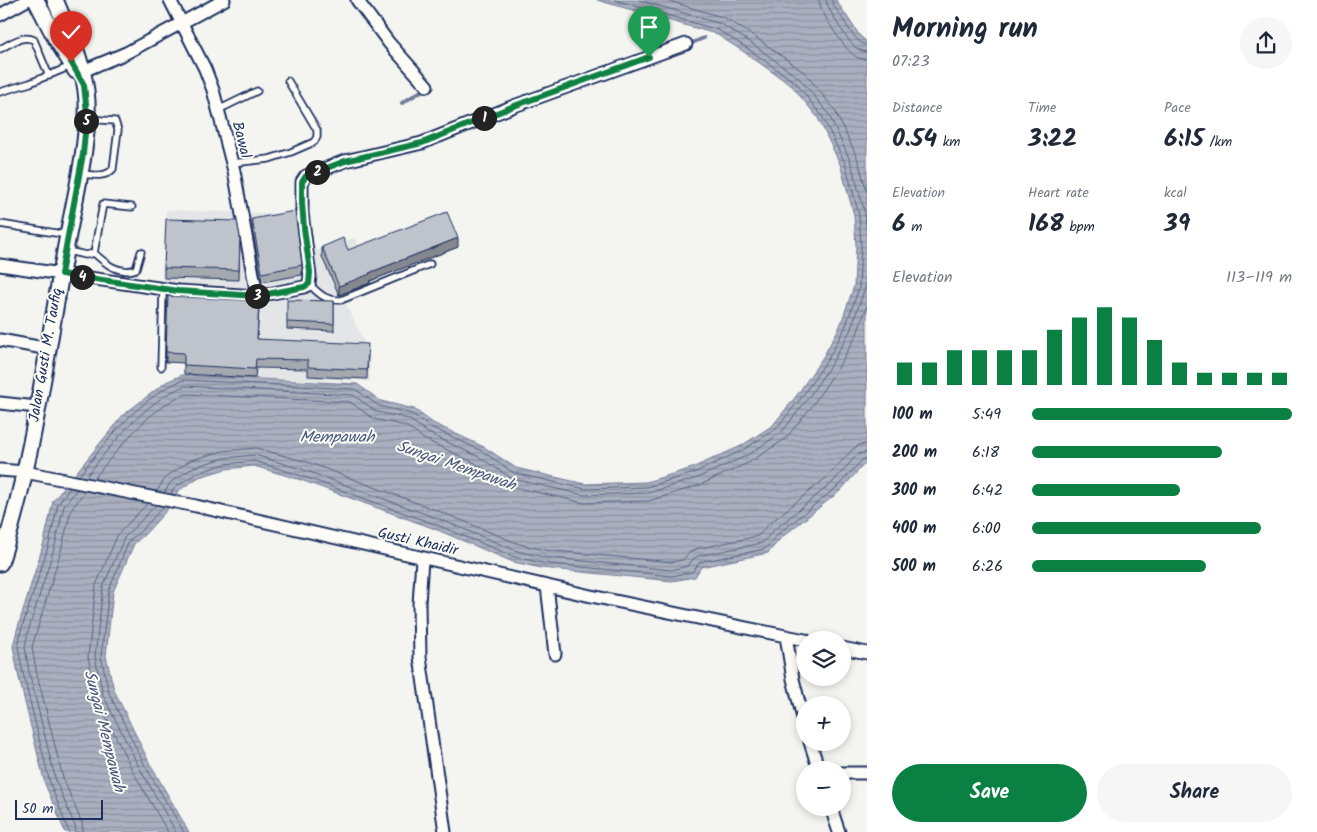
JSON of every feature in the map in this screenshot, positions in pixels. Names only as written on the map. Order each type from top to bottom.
[{"type":"main road","name":"Jalan Gusti M. Taufiq","points":[[36,0],[55,37],[80,74]]},
{"type":"main road","name":"Jalan Gusti M. Taufiq","points":[[0,563],[25,472],[83,154],[87,100],[55,0]]},
{"type":"street","points":[[0,15],[28,0]]},
{"type":"street","name":"Bawal","points":[[170,0],[205,69],[213,90],[232,163],[257,296]]},
{"type":"street","points":[[80,74],[126,53],[224,0]]},
{"type":"street","points":[[356,0],[389,44],[427,86]]},
{"type":"street","points":[[0,265],[163,289],[257,296],[304,287],[309,284],[310,272],[302,203],[302,182],[306,176],[345,161],[422,143],[522,103],[686,44]]},
{"type":"street","points":[[0,340],[49,348]]},
{"type":"street","points":[[0,403],[37,408]]},
{"type":"street","name":"Gusti Khaidir","points":[[0,470],[25,472],[196,506],[422,559],[796,638]]},
{"type":"street","points":[[422,559],[419,604],[420,657],[445,832]]},
{"type":"street","points":[[547,586],[555,654]]},
{"type":"street","points":[[786,636],[797,696]]},
{"type":"street","points":[[851,650],[867,653]]},
{"type":"street","points":[[851,773],[867,773]]},
{"type":"street","points":[[834,816],[839,832]]},
{"type":"lane","points":[[0,49],[23,37],[30,37],[34,40],[50,76]]},
{"type":"lane","points":[[0,92],[50,76],[80,74]]},
{"type":"lane","points":[[232,163],[269,159],[314,142],[317,137],[317,130],[288,81]]},
{"type":"lane","points":[[218,110],[256,91]]},
{"type":"lane","points":[[79,174],[104,175],[109,173],[112,169],[118,130],[114,121],[86,119]]},
{"type":"lane","points":[[94,253],[102,204],[132,207]]},
{"type":"lane","points":[[0,224],[68,235]]},
{"type":"lane","points":[[65,251],[86,255],[94,253]]},
{"type":"lane","points":[[94,253],[113,268],[127,271],[136,269],[141,252]]},
{"type":"lane","points":[[309,284],[321,296],[329,300],[341,300],[430,264]]},
{"type":"lane","points":[[161,367],[163,289]]},
{"type":"shaded area","points":[[166,210],[297,214],[317,250],[355,238],[380,289],[346,304],[370,354],[370,381],[255,379],[183,375],[183,363],[164,362],[162,278]]},
{"type":"water","name":"Mempawah","points":[[597,0],[836,0],[860,36],[867,42],[867,461],[840,491],[781,538],[768,553],[701,567],[695,577],[672,581],[541,568],[513,562],[435,529],[301,480],[254,466],[226,469],[199,477],[178,491],[167,510],[134,544],[113,592],[106,656],[114,690],[149,762],[189,832],[65,832],[45,784],[13,646],[44,542],[53,501],[123,415],[166,382],[182,375],[357,384],[381,401],[414,409],[433,423],[484,447],[516,468],[585,484],[646,482],[692,468],[741,446],[773,425],[797,395],[823,357],[840,326],[854,286],[856,246],[854,215],[840,164],[818,118],[792,86],[716,34]]},
{"type":"building","points":[[295,211],[302,265],[262,273],[252,219]]},
{"type":"building","points":[[447,212],[458,238],[339,286],[322,247],[343,238],[348,250]]},
{"type":"building","points":[[166,219],[237,221],[240,237],[239,270],[164,268]]},
{"type":"building","points":[[168,296],[259,301],[257,339],[368,344],[367,370],[308,367],[308,360],[256,359],[255,369],[184,365],[184,353],[166,352]]},
{"type":"building","points":[[287,300],[334,301],[334,324],[287,322]]},
{"type":"waterway","points":[[687,45],[704,38]]},
{"type":"waterway","points":[[402,103],[423,90],[420,86]]},
{"type":"route","points":[[71,62],[84,85],[87,113],[83,154],[61,274],[178,291],[257,296],[304,287],[309,284],[310,272],[302,203],[302,182],[306,176],[345,161],[422,143],[514,106],[649,57]]},
{"type":"water label","name":"Sungai Mempawah","points":[[456,466]]},
{"type":"water label","name":"Sungai Mempawah","points":[[104,731]]}]
